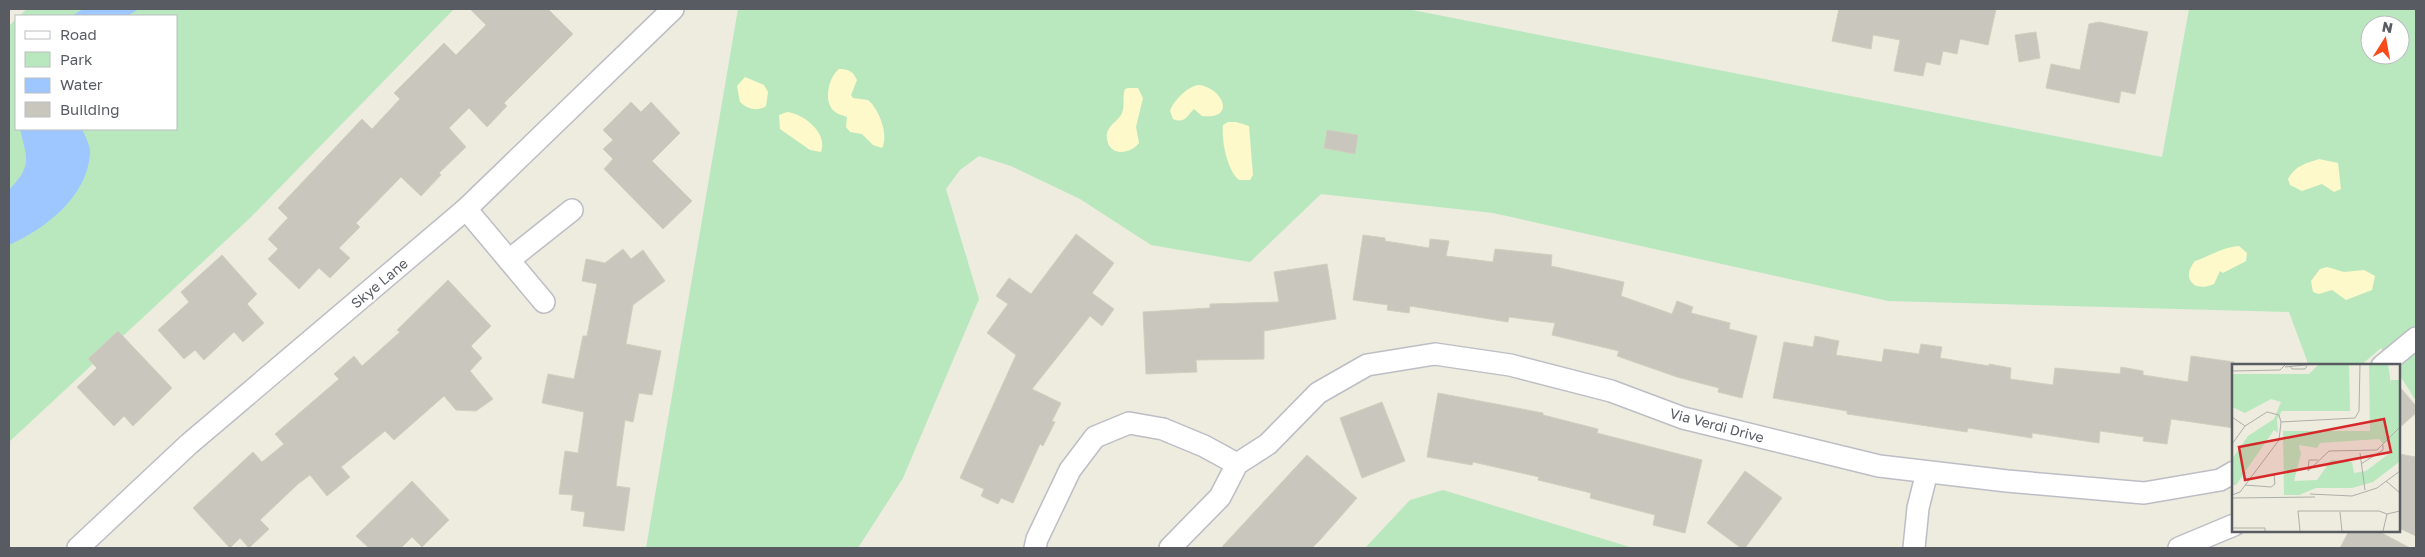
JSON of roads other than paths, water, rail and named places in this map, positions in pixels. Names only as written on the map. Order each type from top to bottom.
[{"type":"street","name":"Skye Lane","points":[[78,548],[188,444],[466,209],[673,9]]},
{"type":"street","points":[[466,209],[544,302]]},
{"type":"street","points":[[509,260],[572,210]]},
{"type":"street","points":[[2384,364],[2416,338]]},
{"type":"street","name":"Via Verdi Drive","points":[[1170,548],[1220,497],[1237,464],[1268,444],[1318,393],[1367,365],[1435,354],[1510,365],[1611,390],[1683,418],[1880,466],[2007,481],[2144,493],[2220,480],[2232,473]]},
{"type":"street","points":[[1035,548],[1037,539],[1070,470],[1095,437],[1129,423],[1164,429],[1204,446],[1237,464]]},
{"type":"street","points":[[1914,548],[1918,508],[1927,472]]},
{"type":"street","points":[[2179,548],[2232,526]]},
{"type":"water","points":[[83,9],[139,9],[129,15],[74,15]]},
{"type":"water","points":[[20,130],[82,130],[89,144],[90,154],[87,170],[81,184],[62,210],[50,221],[9,245],[9,190],[25,168],[25,148]]}]
